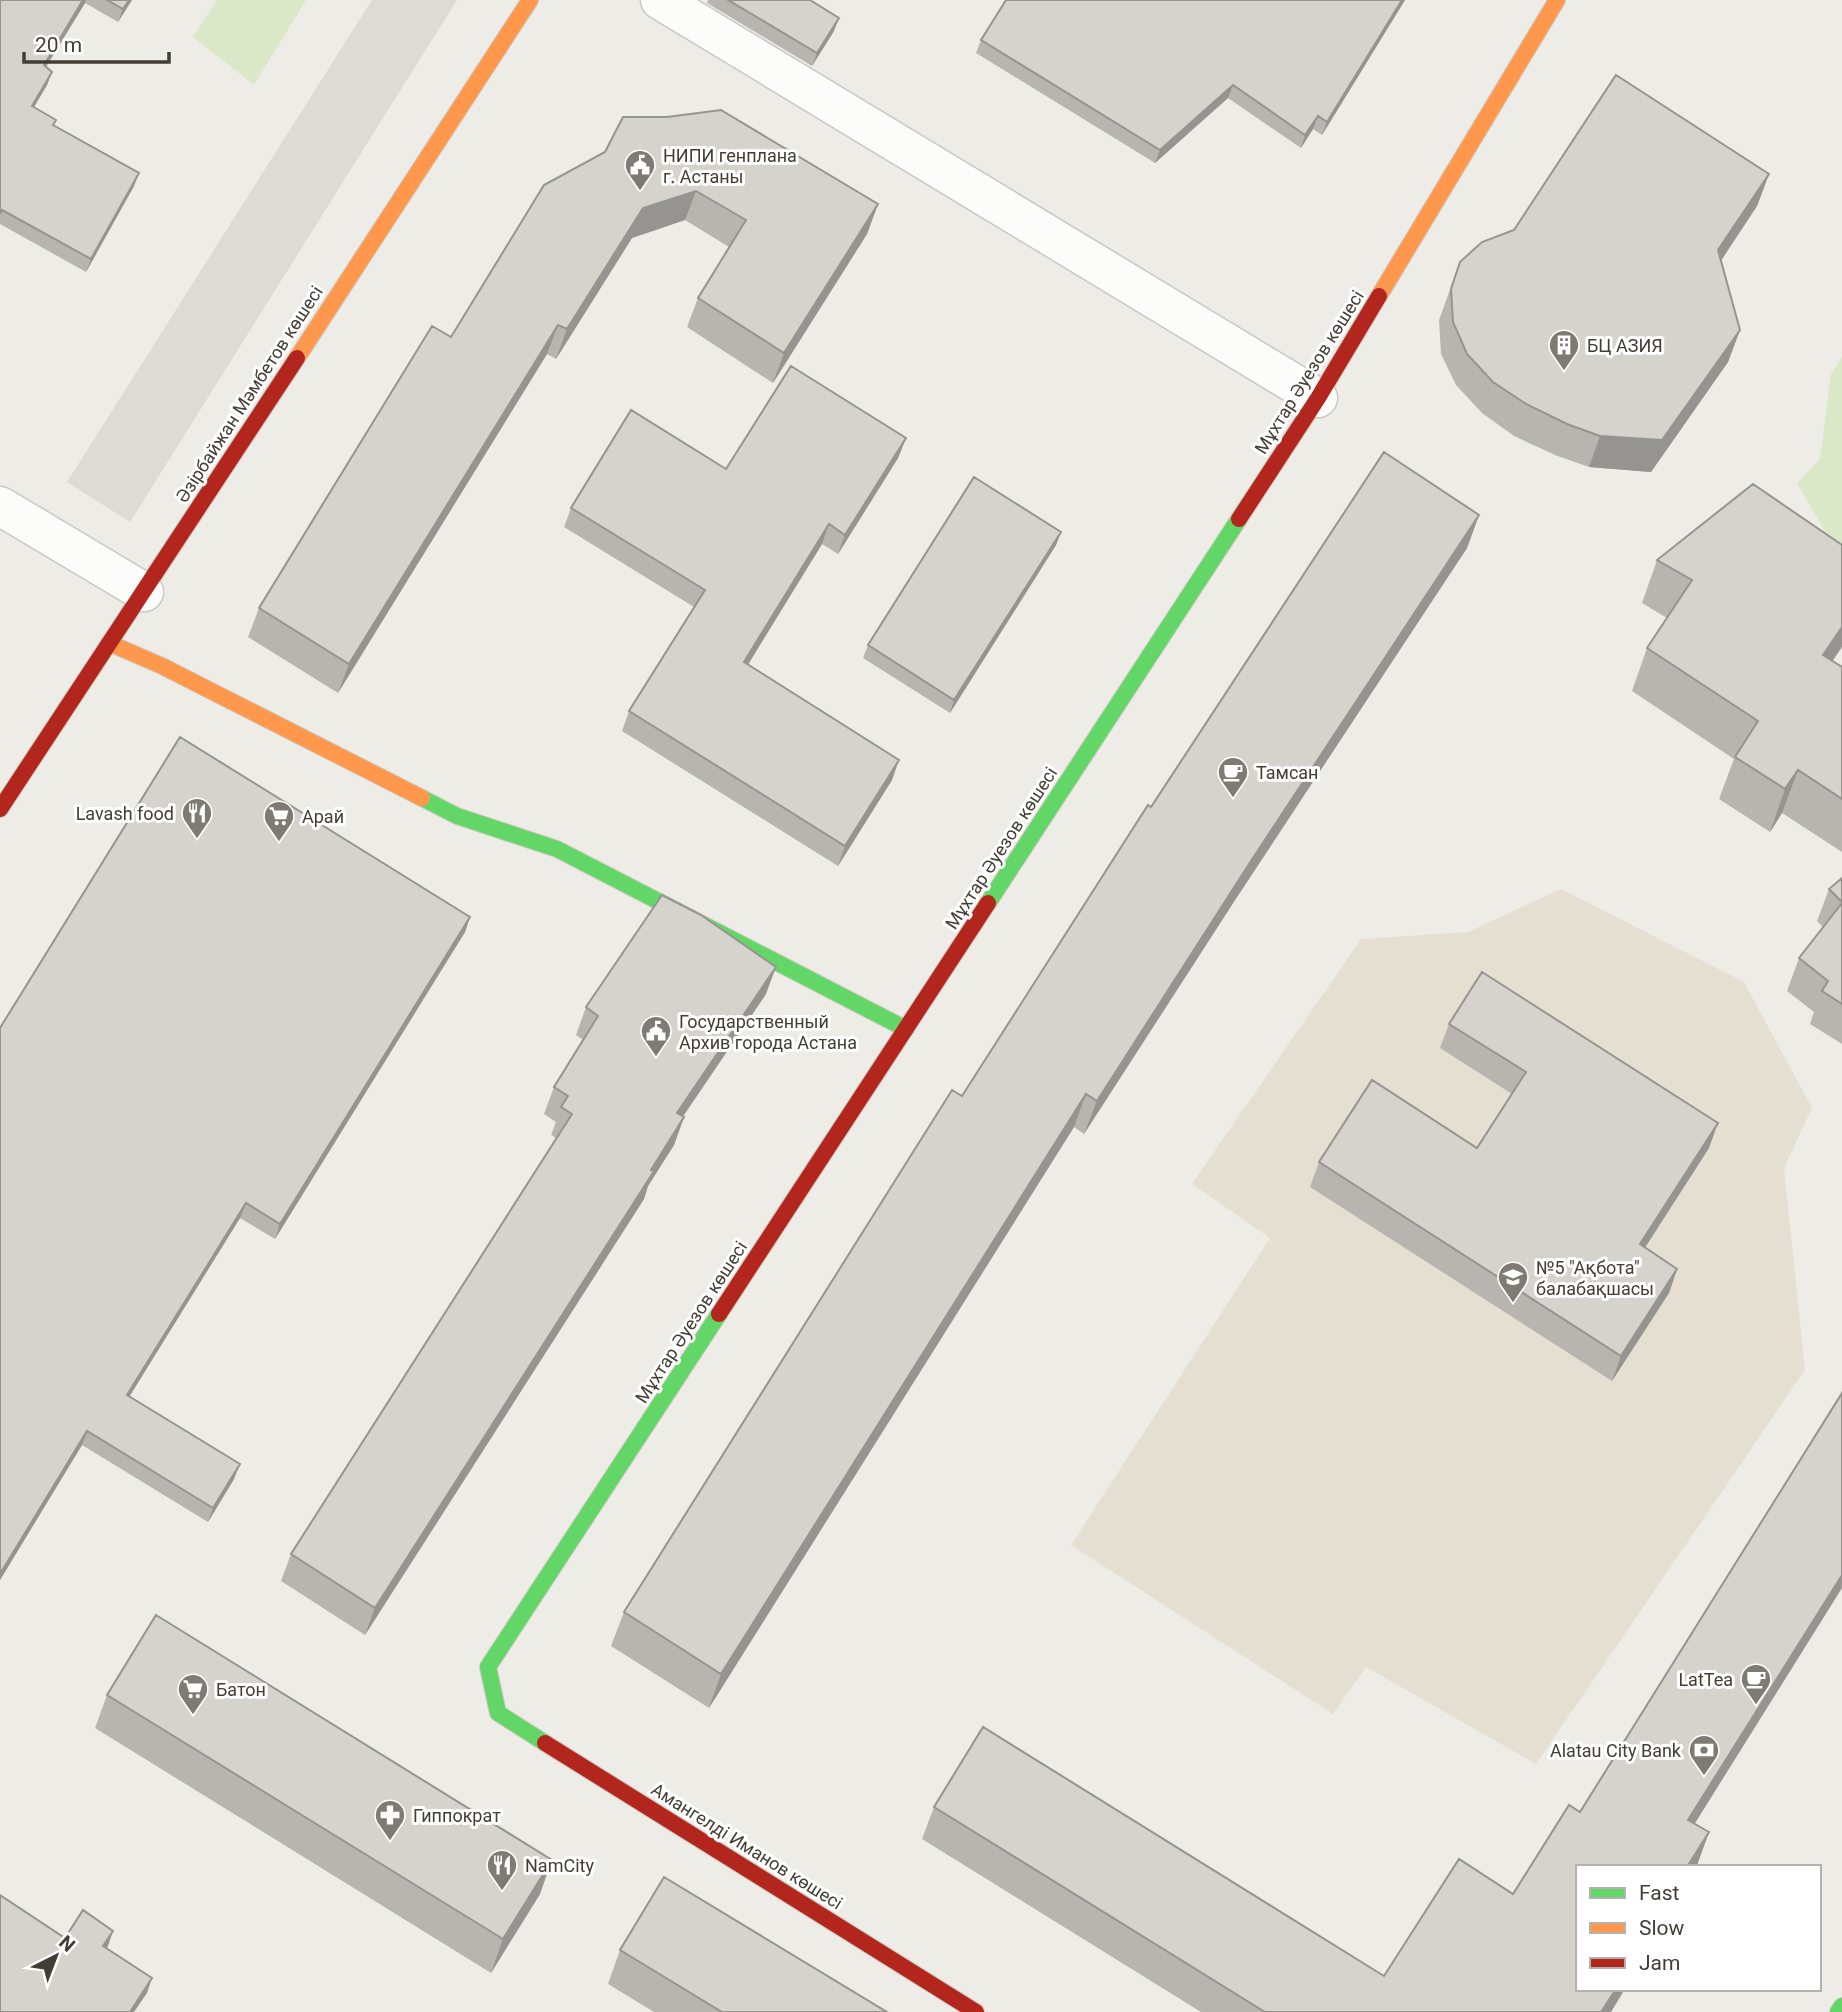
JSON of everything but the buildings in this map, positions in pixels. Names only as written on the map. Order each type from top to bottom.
[{"type":"street","name":"Әзірбайжан Мәмбетов көшесі","points":[[0,808],[530,0]]},
{"type":"street","points":[[660,0],[1318,398]]},
{"type":"street","name":"Мұхтар Әуезов көшесі","points":[[498,1713],[488,1667],[1318,398],[1557,0]]},
{"type":"street","points":[[0,506],[144,592]]},
{"type":"street","points":[[109,643],[162,666],[457,816],[557,849],[906,1029]]},
{"type":"street","name":"Амангелді Иманов көшесі","points":[[498,1713],[976,2012]]},
{"type":"street","points":[[1838,2012],[1842,2006]]},
{"type":"shaded area","points":[[372,0],[457,0],[130,522],[67,482]]},
{"type":"shaded area","name":"№5 \"Ақбота\" балабақшасы","points":[[1561,889],[1744,982],[1812,1108],[1784,1168],[1805,1370],[1536,1764],[1366,1667],[1333,1714],[1071,1545],[1270,1238],[1192,1184],[1361,939],[1468,932]]},
{"type":"green space","points":[[217,0],[306,0],[254,85],[193,37]]},
{"type":"green space","points":[[1842,357],[1842,561],[1797,483],[1820,459],[1831,374]]},
{"type":"traffic: fast","points":[[988,903],[1239,519]]},
{"type":"traffic: fast","points":[[422,798],[457,816],[557,849],[906,1029]]},
{"type":"traffic: fast","points":[[545,1743],[498,1713],[488,1667],[719,1314]]},
{"type":"traffic: fast","points":[[1838,2012],[1842,2006]]},
{"type":"traffic: slow","points":[[297,358],[530,0]]},
{"type":"traffic: slow","points":[[1379,296],[1557,0]]},
{"type":"traffic: slow","points":[[109,643],[162,666],[422,798]]},
{"type":"traffic: jam","points":[[1239,519],[1318,398],[1379,296]]},
{"type":"traffic: jam","points":[[0,809],[297,358]]},
{"type":"traffic: jam","points":[[719,1314],[988,903]]},
{"type":"traffic: jam","points":[[545,1743],[976,2012]]},
{"type":"place","name":"НИПИ генплана г. Астаны","points":[[640,192]]},
{"type":"place","name":"БЦ АЗИЯ","points":[[1564,372]]},
{"type":"place","name":"Тамсан","points":[[1233,799]]},
{"type":"place","name":"Lavash food","points":[[197,840]]},
{"type":"place","name":"Арай","points":[[279,843]]},
{"type":"place","name":"Государственный Архив города Астана","points":[[656,1058]]},
{"type":"place","name":"№5 \"Ақбота\" балабақшасы","points":[[1513,1304]]},
{"type":"place","name":"LatTea","points":[[1756,1706]]},
{"type":"place","name":"Батон","points":[[193,1716]]},
{"type":"place","name":"Alatau City Bank","points":[[1704,1777]]},
{"type":"place","name":"Гиппократ","points":[[390,1842]]},
{"type":"place","name":"NamCity","points":[[502,1892]]}]
